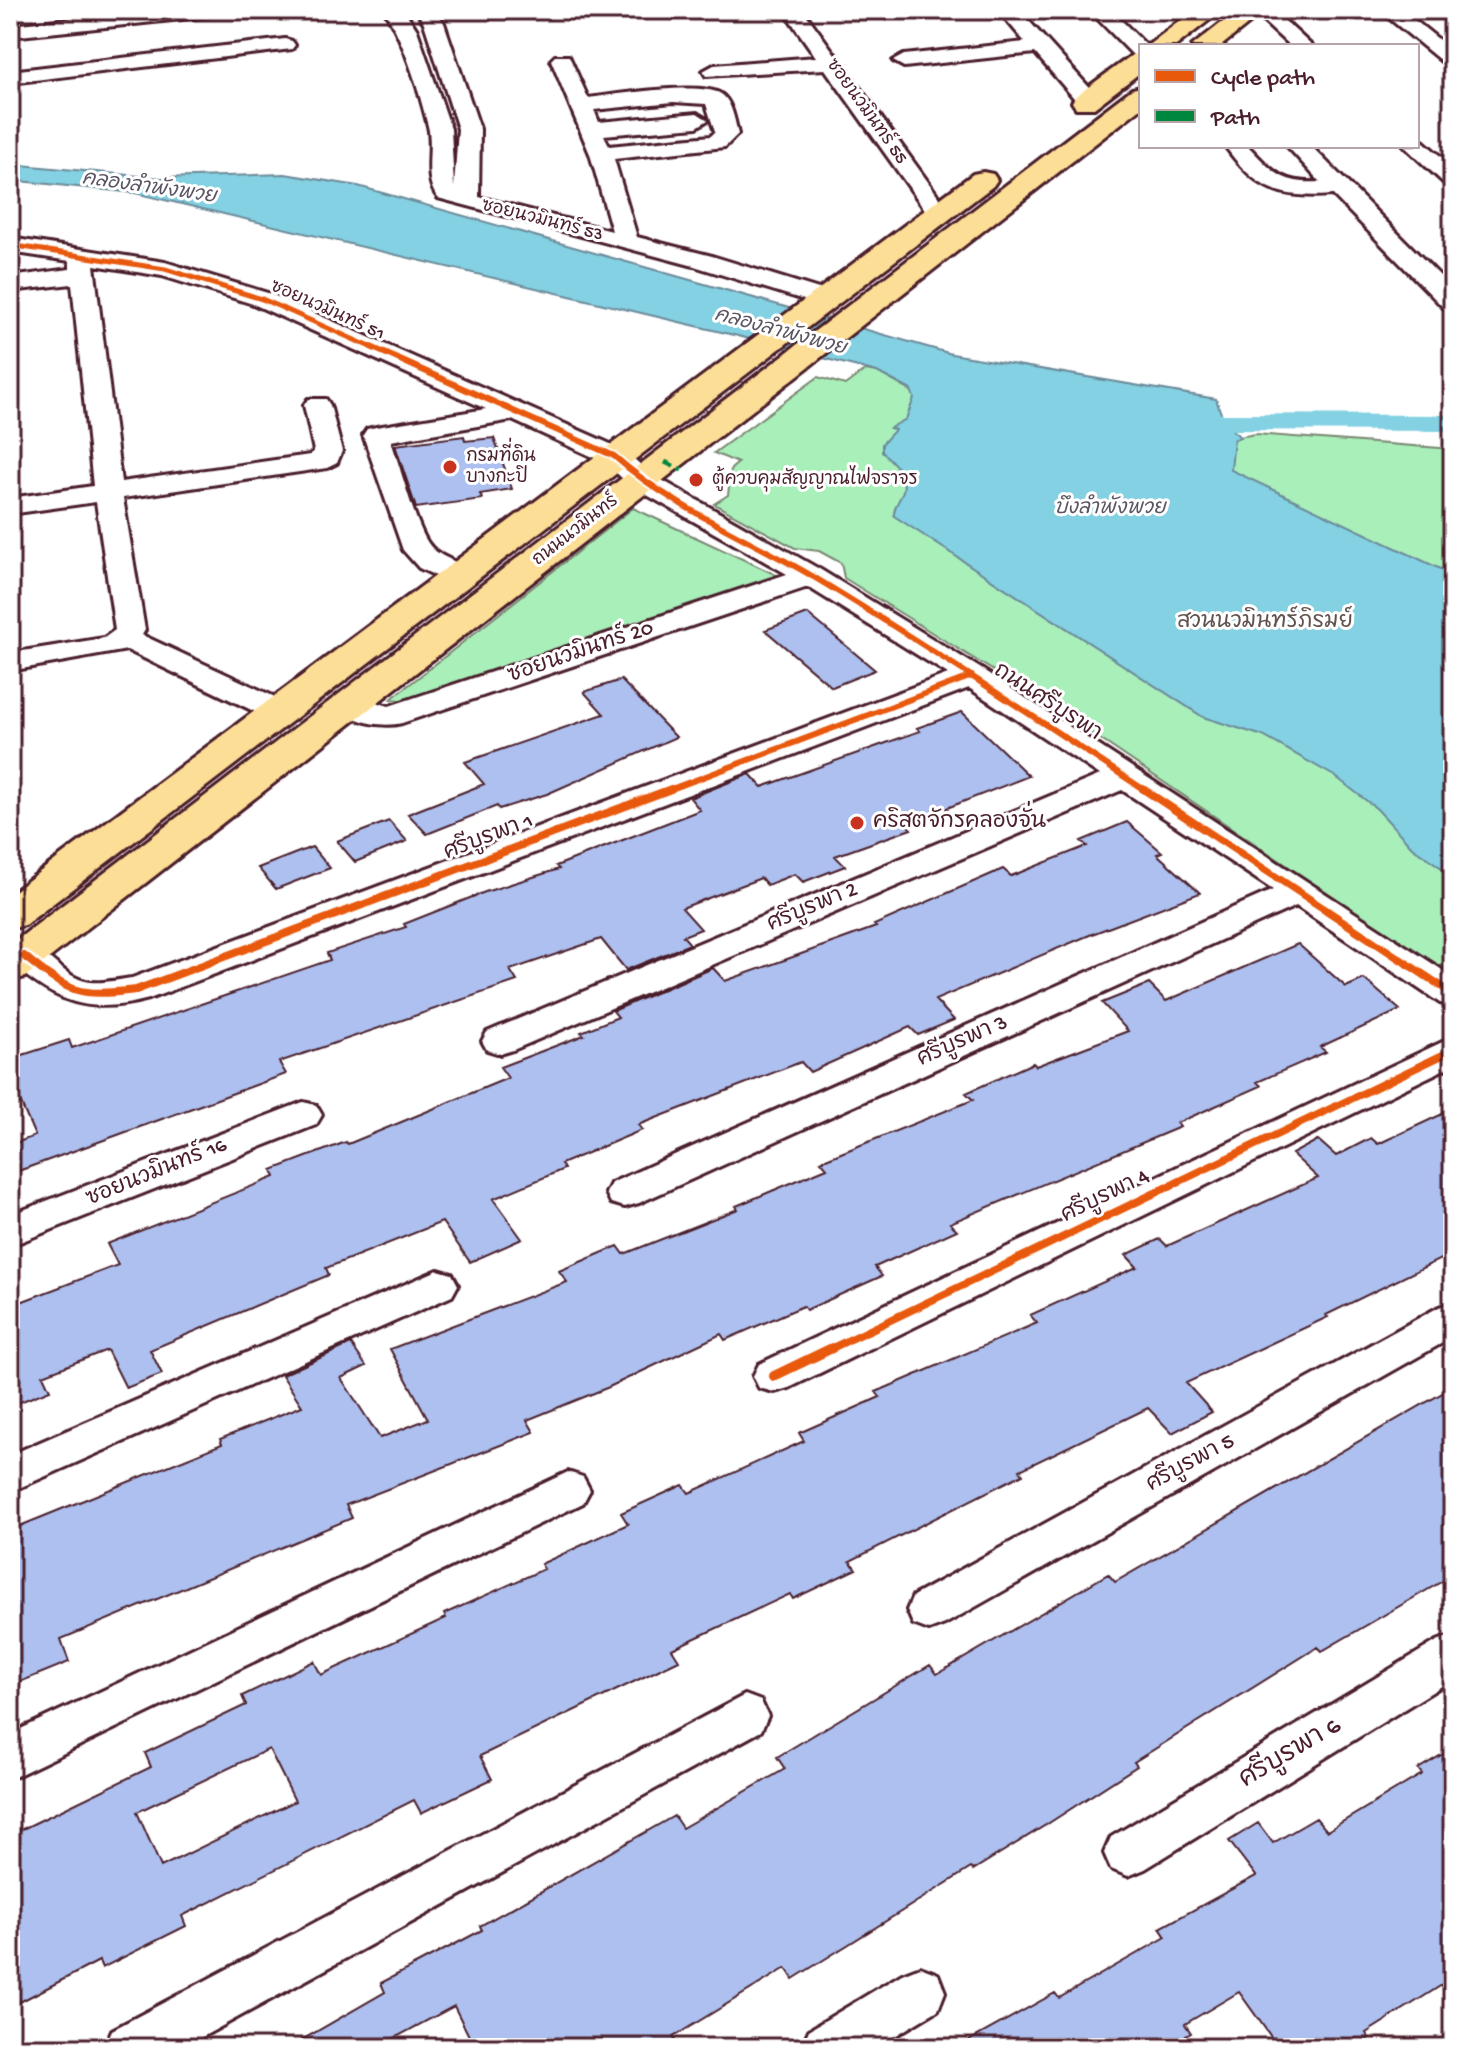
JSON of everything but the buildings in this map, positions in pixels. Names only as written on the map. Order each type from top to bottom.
[{"type":"main road","points":[[1163,44],[1210,10]]},
{"type":"main road","points":[[1208,44],[1254,10]]},
{"type":"main road","points":[[1063,119],[1139,62]]},
{"type":"main road","name":"ถนนนวมินทร์","points":[[10,915],[459,576],[802,358],[1139,97]]},
{"type":"main road","name":"ถนนนวมินทร์","points":[[17,962],[352,704],[628,468],[763,346],[1001,166]]},
{"type":"street","points":[[10,31],[83,17],[211,10]]},
{"type":"street","name":"ซอยนวมินทร์ 53","points":[[394,10],[407,30],[440,129],[442,188],[446,193],[703,261],[818,304]]},
{"type":"street","points":[[426,10],[434,23],[469,129],[467,201]]},
{"type":"street","name":"ซอยนวมินทร์ 55","points":[[793,10],[939,213]]},
{"type":"street","points":[[1008,10],[1088,100]]},
{"type":"street","points":[[1099,10],[1139,50]]},
{"type":"street","points":[[1261,10],[1300,44]]},
{"type":"street","points":[[1389,10],[1453,61]]},
{"type":"street","points":[[10,100],[83,17]]},
{"type":"street","points":[[10,77],[285,45]]},
{"type":"street","points":[[904,61],[1043,46]]},
{"type":"street","points":[[562,60],[601,154],[627,242]]},
{"type":"street","points":[[714,71],[830,62]]},
{"type":"street","points":[[582,105],[701,95],[715,100],[727,134],[717,142],[601,154]]},
{"type":"street","points":[[591,129],[722,118]]},
{"type":"street","points":[[1238,148],[1271,185],[1299,191],[1340,187]]},
{"type":"street","points":[[1300,148],[1453,303]]},
{"type":"street","points":[[1417,148],[1453,179]]},
{"type":"street","name":"ซอยนวมินทร์ 51","points":[[10,245],[82,265],[176,271],[262,299],[515,412],[628,468]]},
{"type":"street","points":[[10,284],[82,265],[108,493],[130,630],[113,646],[10,662]]},
{"type":"street","points":[[10,506],[317,462],[327,457],[328,451],[317,405]]},
{"type":"street","points":[[459,576],[429,562],[413,544],[376,435],[515,412]]},
{"type":"street","name":"ถนนศรีบูรพา","points":[[628,468],[972,676],[1453,994]]},
{"type":"street","name":"ซอยนวมินทร์ 20","points":[[352,704],[368,712],[391,716],[811,576]]},
{"type":"street","points":[[125,638],[279,711]]},
{"type":"street","name":"ศรีบูรพา 1","points":[[17,962],[62,988],[89,996],[136,990],[972,676]]},
{"type":"street","name":"ศรีบูรพา 2","points":[[500,1041],[1126,776]]},
{"type":"street","name":"ศรีบูรพา 3","points":[[625,1193],[1301,891]]},
{"type":"street","name":"ศรีบูรพา 4","points":[[774,1376],[1453,1050]]},
{"type":"street","name":"ซอยนวมินทร์ 16","points":[[10,1231],[303,1115]]},
{"type":"street","points":[[10,1474],[438,1285]]},
{"type":"street","name":"ศรีบูรพา 5","points":[[929,1610],[1453,1318]]},
{"type":"street","points":[[10,1757],[568,1490]]},
{"type":"street","name":"ศรีบูรพา 6","points":[[1128,1853],[1453,1655]]},
{"type":"street","points":[[130,2048],[745,1716]]},
{"type":"street","points":[[827,2048],[920,1992]]},
{"type":"green space","name":"สวนนวมินทร์ภิรมย์","points":[[865,370],[877,372],[911,391],[1239,437],[1256,434],[1453,449],[1453,978],[1063,714],[844,578],[841,563],[819,551],[795,548],[714,504],[728,495],[731,469],[738,463],[714,453],[818,377],[845,385]]},
{"type":"green space","points":[[633,508],[785,579],[418,702],[391,699]]},
{"type":"water","name":"บึงลำพังพวย","points":[[10,164],[161,178],[285,174],[358,186],[952,354],[1216,399],[1224,422],[1240,437],[1234,440],[1231,470],[1453,575],[1453,876],[1412,847],[1377,809],[1336,777],[1263,736],[1203,717],[894,516],[903,491],[903,479],[882,452],[882,444],[895,430],[890,428],[906,419],[914,398],[911,390],[877,372],[734,335],[135,193],[10,180]]},
{"type":"waterway","points":[[1175,418],[1224,422],[1453,423]]},
{"type":"marked path","points":[[665,462],[682,470]]},
{"type":"cycle path","points":[[10,245],[165,269],[262,299],[614,456],[641,480],[811,576],[972,676],[1453,994]]},
{"type":"cycle path","points":[[24,956],[53,980],[75,991],[99,994],[136,990],[972,676]]},
{"type":"cycle path","points":[[774,1376],[1453,1050]]},
{"type":"place","name":"กรมที่ดิน บางกะปิ","points":[[450,467]]},
{"type":"place","name":"ตู้ควบคุมสัญญาณไฟจราจร","points":[[696,480]]},
{"type":"place","name":"คริสตจักรคลองจั่น","points":[[857,823]]},
{"type":"water label","name":"คลองลำพังพวย","points":[[149,189]]},
{"type":"water label","name":"คลองลำพังพวย","points":[[780,333]]}]
